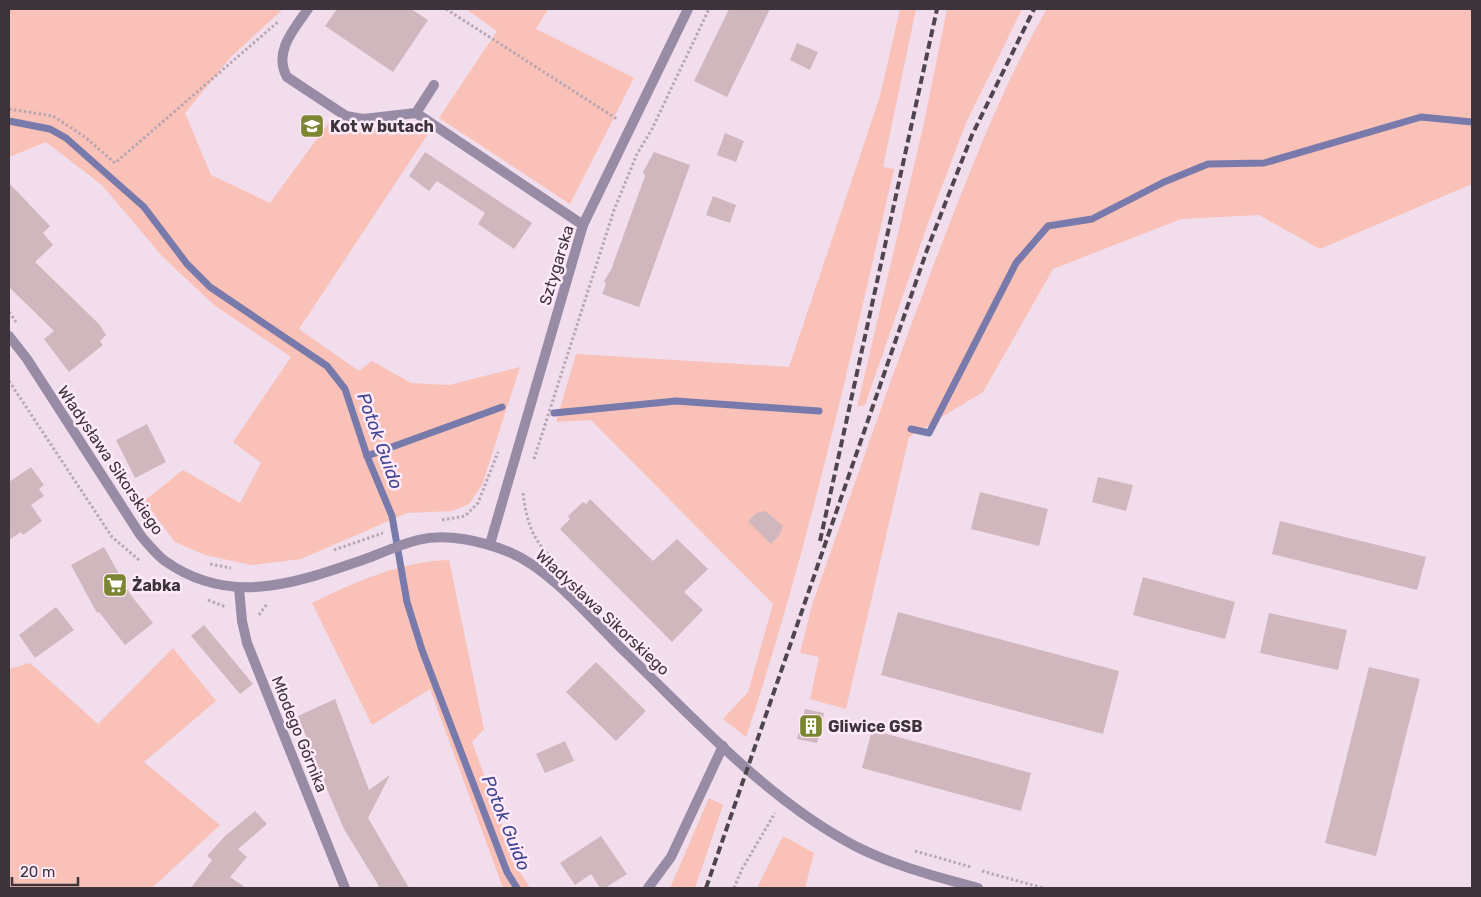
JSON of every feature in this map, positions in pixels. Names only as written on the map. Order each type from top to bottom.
[{"type":"street","points":[[308,9],[287,38],[281,60],[282,68],[287,77],[346,116],[363,119],[416,114],[583,225]]},
{"type":"street","name":"Sztygarska","points":[[490,544],[583,225],[688,9]]},
{"type":"street","points":[[416,114],[434,85]]},
{"type":"street","name":"Władysława Sikorskiego","points":[[9,336],[27,359],[141,536],[162,559],[188,574],[218,586],[238,588],[266,587],[300,581],[418,540],[448,538],[490,544],[523,558],[559,587],[747,769],[809,818],[859,848],[912,869],[978,888]]},
{"type":"street","name":"Młodego Górnika","points":[[238,588],[242,622],[247,643],[345,888]]},
{"type":"street","points":[[648,888],[671,857],[723,746]]},
{"type":"path","points":[[446,9],[618,120]]},
{"type":"path","points":[[532,465],[614,210],[637,154],[652,130],[710,9]]},
{"type":"path","points":[[9,108],[53,116],[85,137],[115,164],[281,18]]},
{"type":"path","points":[[9,312],[20,327]]},
{"type":"path","points":[[435,521],[464,516],[478,503],[488,483]]},
{"type":"path","points":[[523,492],[526,519],[538,544],[551,557]]},
{"type":"path","points":[[329,552],[376,535]]},
{"type":"path","points":[[209,563],[233,568]]},
{"type":"path","points":[[734,888],[742,868],[775,813]]},
{"type":"path","points":[[905,848],[1043,888]]},
{"type":"shaded area","points":[[9,9],[283,9],[231,57],[185,113],[211,175],[270,203],[333,117],[350,128],[415,125],[428,134],[299,329],[359,371],[372,361],[411,383],[449,385],[520,367],[482,485],[469,504],[452,511],[407,513],[301,559],[251,565],[205,555],[175,542],[144,501],[183,470],[240,503],[261,463],[233,442],[291,357],[214,305],[162,256],[102,185],[46,142],[9,157]]},
{"type":"shaded area","points":[[466,9],[548,9],[536,29],[634,78],[570,204],[439,118],[497,31]]},
{"type":"shaded area","points":[[900,9],[916,9],[883,167],[894,169],[827,455],[789,597],[746,737],[723,719],[748,692],[773,604],[591,420],[556,422],[576,354],[789,367],[880,96]]},
{"type":"shaded area","points":[[947,9],[1022,9],[966,123],[927,226],[865,405],[857,407],[924,123]]},
{"type":"shaded area","points":[[1047,9],[1472,9],[1472,184],[1320,249],[1259,215],[1181,219],[1053,269],[983,392],[909,437],[846,709],[810,699],[819,657],[800,653],[812,605],[896,367],[960,197],[1006,88]]},
{"type":"shaded area","points":[[449,560],[484,729],[472,742],[518,869],[530,888],[503,888],[430,689],[372,725],[312,603],[379,574],[414,564]]},
{"type":"shaded area","points":[[173,648],[216,701],[144,762],[220,825],[152,888],[9,888],[9,669],[30,663],[98,724]]},
{"type":"shaded area","points":[[709,798],[723,805],[695,888],[670,888]]},
{"type":"shaded area","points":[[783,836],[814,853],[805,888],[757,888]]},
{"type":"building","points":[[337,9],[411,9],[428,20],[393,72],[325,26]]},
{"type":"building","points":[[729,9],[770,9],[727,97],[694,81]]},
{"type":"building","points":[[797,43],[818,52],[810,70],[790,60]]},
{"type":"building","points":[[725,133],[744,141],[736,162],[717,155]]},
{"type":"building","points":[[425,152],[532,223],[514,249],[478,224],[485,213],[437,181],[429,191],[409,176]]},
{"type":"building","points":[[654,152],[690,165],[639,307],[602,294],[606,284],[604,281],[611,270],[645,176],[643,172]]},
{"type":"building","points":[[9,183],[50,226],[43,233],[53,245],[35,262],[99,324],[106,335],[100,341],[103,345],[69,372],[44,339],[54,331],[9,287]]},
{"type":"building","points":[[713,196],[736,205],[730,223],[706,215]]},
{"type":"building","points":[[147,424],[166,462],[135,478],[116,440]]},
{"type":"building","points":[[31,467],[44,485],[39,489],[44,496],[31,505],[42,521],[23,535],[21,532],[9,540],[9,482]]},
{"type":"building","points":[[1098,477],[1133,485],[1126,511],[1092,502]]},
{"type":"building","points":[[980,492],[1048,509],[1039,546],[971,529]]},
{"type":"building","points":[[590,499],[653,561],[677,539],[708,569],[684,592],[703,610],[672,642],[560,529],[570,519],[568,516],[583,502],[586,504]]},
{"type":"building","points":[[765,511],[783,526],[779,536],[771,544],[748,521],[756,513]]},
{"type":"building","points":[[1280,521],[1426,557],[1417,590],[1272,554]]},
{"type":"building","points":[[104,547],[130,594],[153,623],[125,645],[99,612],[97,613],[71,565]]},
{"type":"building","points":[[1143,577],[1235,602],[1225,639],[1133,615]]},
{"type":"building","points":[[56,607],[74,630],[35,658],[19,635]]},
{"type":"building","points":[[898,612],[1119,671],[1103,734],[881,675]]},
{"type":"building","points":[[1269,613],[1347,630],[1338,670],[1260,653]]},
{"type":"building","points":[[204,625],[253,684],[240,694],[191,636]]},
{"type":"building","points":[[596,662],[646,711],[616,741],[566,692]]},
{"type":"building","points":[[1369,667],[1420,679],[1376,856],[1325,843]]},
{"type":"building","points":[[335,699],[369,790],[390,775],[368,818],[409,888],[380,888],[344,829],[323,780],[298,716]]},
{"type":"building","name":"Gliwice GSB","points":[[805,709],[824,713],[817,743],[797,739]]},
{"type":"building","points":[[872,730],[1031,773],[1021,811],[862,768]]},
{"type":"building","points":[[565,741],[574,761],[545,773],[536,754]]},
{"type":"building","points":[[255,811],[267,824],[238,849],[247,857],[230,877],[246,888],[191,888],[212,860],[207,856],[224,837]]},
{"type":"building","points":[[601,836],[627,874],[605,888],[600,888],[591,874],[575,885],[560,863]]},
{"type":"waterway","points":[[911,429],[929,433],[1016,263],[1048,226],[1092,219],[1164,182],[1208,164],[1264,163],[1421,117],[1472,122]]},
{"type":"waterway","name":"Potok Guido","points":[[9,121],[50,129],[66,138],[144,207],[187,264],[210,287],[327,366],[345,389],[367,456],[392,516],[407,602],[422,650],[507,872],[517,888]]},
{"type":"waterway","points":[[554,413],[676,401],[819,411]]},
{"type":"waterway","points":[[367,456],[502,407]]},
{"type":"railway","points":[[820,541],[937,9]]},
{"type":"railway","points":[[706,888],[927,250],[972,135],[1034,9]]},
{"type":"place","name":"Kot w butach","points":[[312,126]]},
{"type":"place","name":"Żabka","points":[[115,585]]},
{"type":"place","name":"Gliwice GSB","points":[[811,726]]}]
